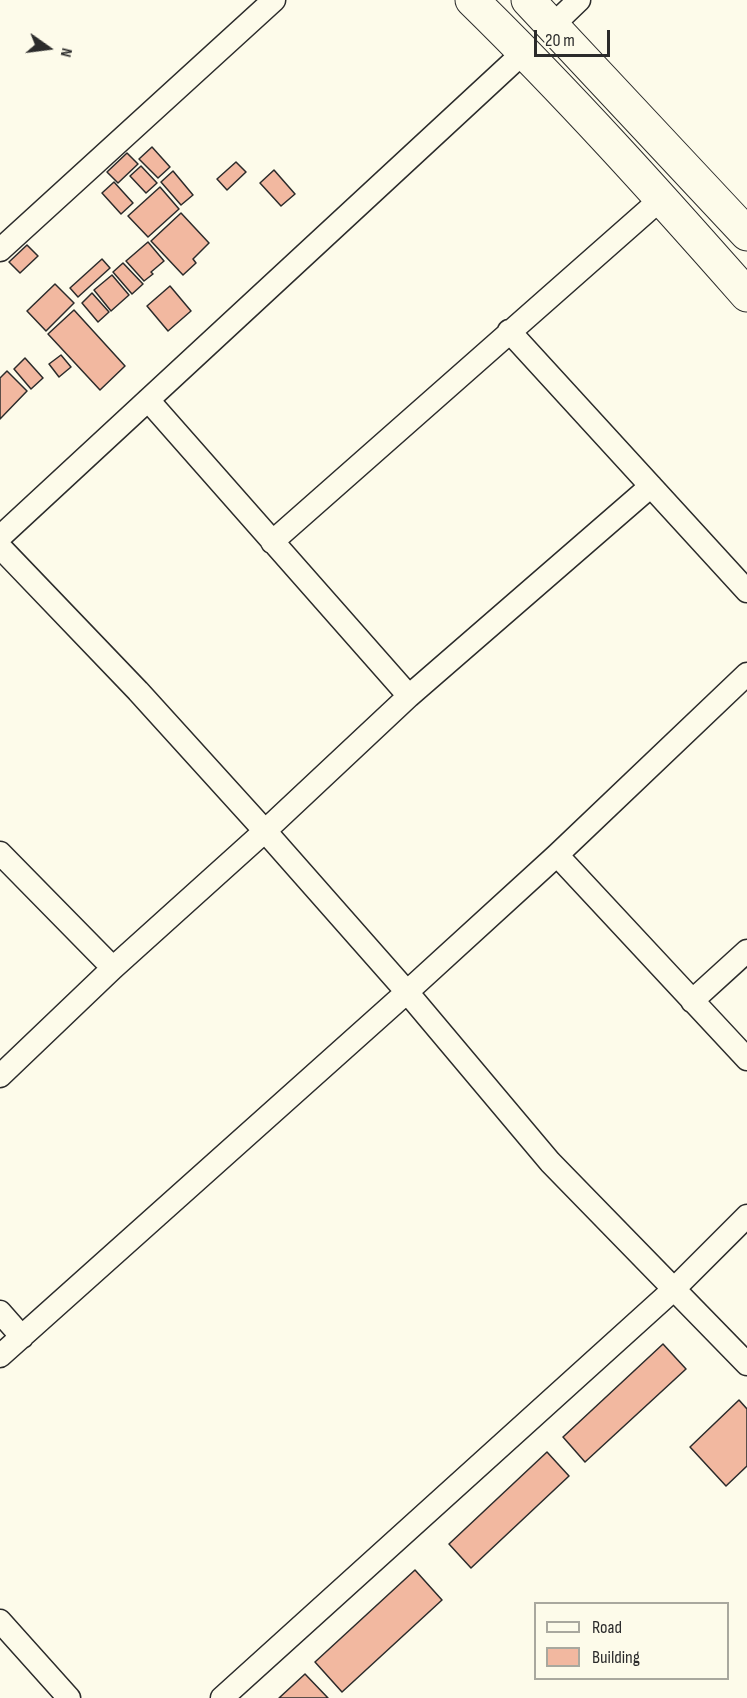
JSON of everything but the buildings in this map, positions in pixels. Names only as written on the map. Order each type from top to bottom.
[{"type":"main road","points":[[472,0],[525,51],[662,198],[747,295]]},
{"type":"main road","points":[[528,0],[747,234]]},
{"type":"street","points":[[1,248],[274,0]]},
{"type":"street","points":[[552,26],[579,0]]},
{"type":"street","points":[[0,537],[525,51]]},
{"type":"street","points":[[272,542],[662,198]]},
{"type":"street","points":[[509,332],[747,591]]},
{"type":"street","points":[[148,400],[409,696]]},
{"type":"street","points":[[0,1076],[113,968],[265,831],[409,696],[651,486]]},
{"type":"street","points":[[0,547],[138,691],[265,831],[407,992],[550,1162],[747,1364]]},
{"type":"street","points":[[0,1356],[407,992],[557,855],[747,674]]},
{"type":"street","points":[[0,853],[113,968]]},
{"type":"street","points":[[557,855],[747,1059]]},
{"type":"street","points":[[692,1001],[747,951]]},
{"type":"street","points":[[222,1698],[673,1290],[747,1216]]},
{"type":"street","points":[[0,1312],[22,1337]]},
{"type":"street","points":[[0,1621],[69,1698]]}]
